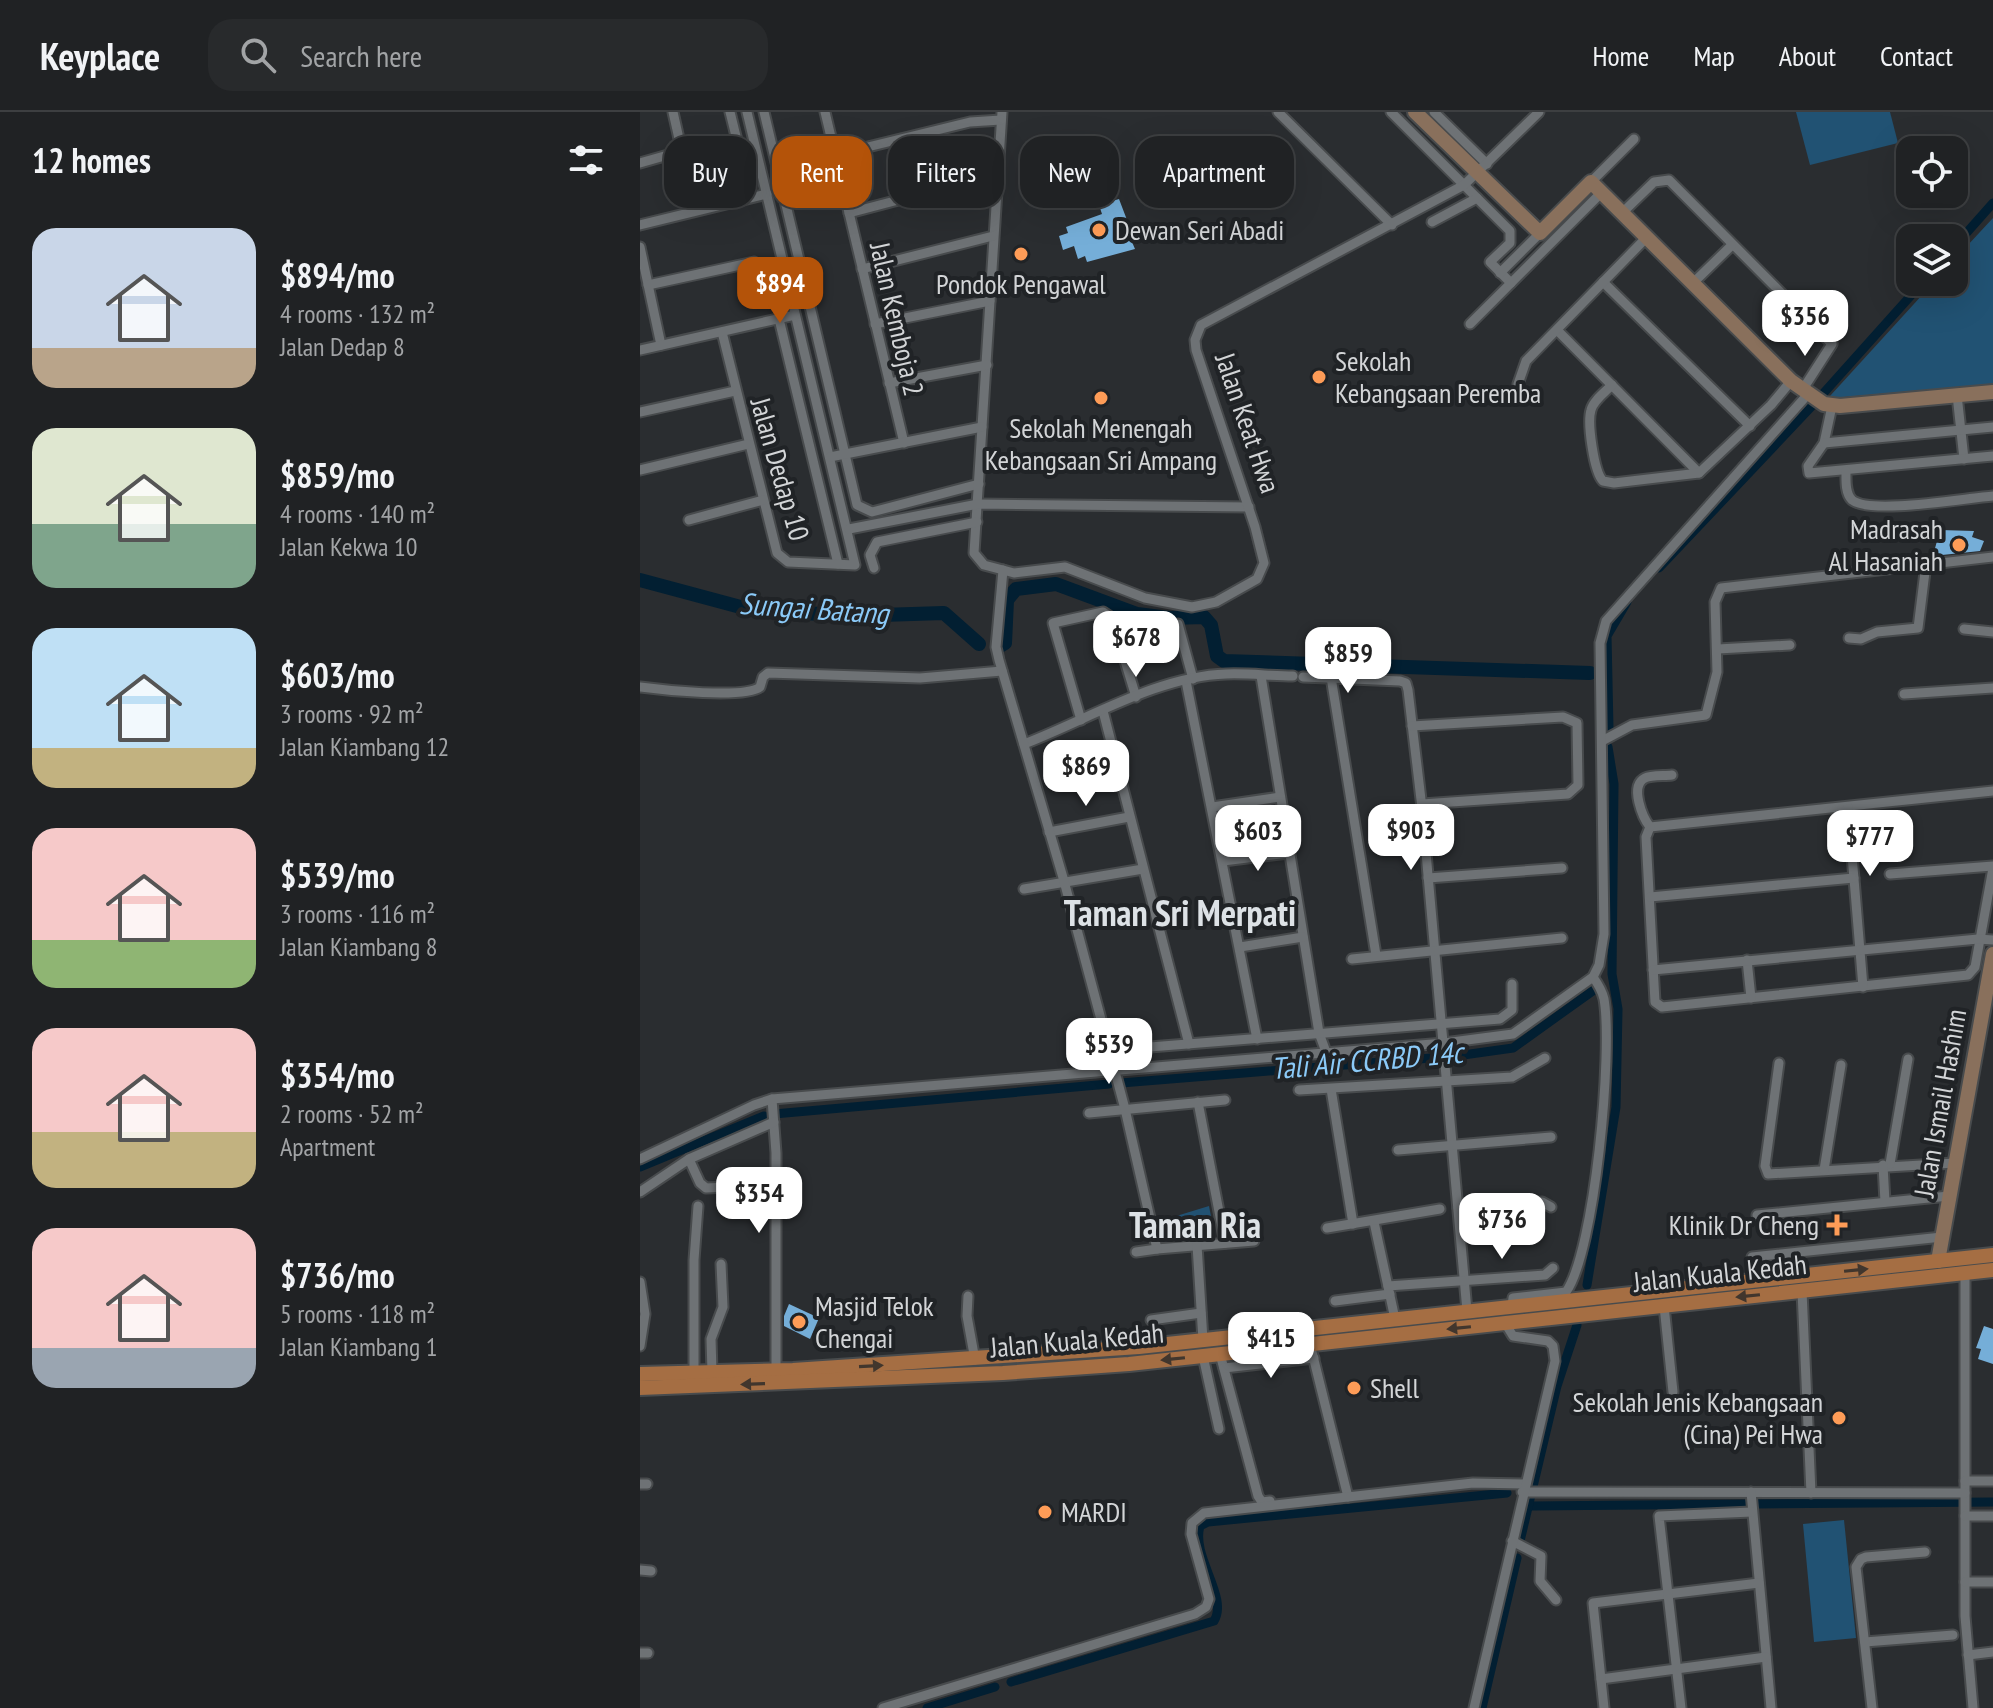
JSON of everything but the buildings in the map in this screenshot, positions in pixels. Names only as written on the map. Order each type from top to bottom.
[{"type":"main road","name":"Jalan Kuala Kedah","points":[[640,1388],[694,1373],[1203,1348],[1222,1361],[1312,1351],[1330,1342],[1664,1306],[1938,1261],[1993,1255]]},
{"type":"main road","name":"Jalan Kuala Kedah","points":[[640,1374],[657,1381],[859,1380],[1047,1371],[1395,1319],[1512,1306],[1611,1296],[1993,1270]]},
{"type":"main road","points":[[1203,1348],[1307,1339],[1330,1342]]},
{"type":"main road","points":[[793,1370],[793,1377],[797,1380],[859,1380]]},
{"type":"street","points":[[673,112],[679,136]]},
{"type":"street","points":[[730,112],[736,136]]},
{"type":"street","points":[[747,112],[849,529],[978,504],[1249,507]]},
{"type":"street","points":[[764,112],[857,505],[866,511],[900,506],[979,484]]},
{"type":"street","name":"Jalan Kemboja 2","points":[[825,112],[831,136]]},
{"type":"street","points":[[1278,112],[1392,225]]},
{"type":"street","points":[[1391,112],[1510,231],[1512,237],[1490,262],[1511,283]]},
{"type":"street","points":[[1415,112],[1482,168]]},
{"type":"street","points":[[1434,112],[1540,233]]},
{"type":"street","points":[[1523,112],[1531,120]]},
{"type":"street","name":"Jalan Keat Hwa","points":[[1003,570],[1014,573],[1065,567],[1145,598],[1205,607],[1257,579],[1264,563],[1249,507],[1196,350],[1197,332],[1206,319],[1464,185],[1539,112]]},
{"type":"street","points":[[872,145],[970,117],[1001,116],[1000,136]]},
{"type":"street","points":[[1470,324],[1511,283],[1634,139]]},
{"type":"street","points":[[640,163],[664,156]]},
{"type":"street","points":[[640,1159],[772,1099],[1326,1052],[1444,1048],[1513,1034],[1593,977],[1602,956],[1604,934],[1600,643],[1606,621],[1812,395],[1832,344],[1731,246],[1669,180],[1654,182],[1622,213]]},
{"type":"street","points":[[1596,187],[1812,395],[1824,443],[1808,466],[1808,472],[1993,456]]},
{"type":"street","points":[[1500,273],[1540,233],[1596,187]]},
{"type":"street","points":[[756,196],[767,194]]},
{"type":"street","points":[[1432,222],[1477,198]]},
{"type":"street","points":[[849,213],[888,203]]},
{"type":"street","points":[[640,225],[704,208]]},
{"type":"street","name":"Jalan Kemboja 2","points":[[848,208],[904,443]]},
{"type":"street","points":[[995,208],[974,553],[991,569],[1003,570],[996,647],[999,660],[1064,881],[1162,1249]]},
{"type":"street","points":[[862,269],[993,236]]},
{"type":"street","points":[[1518,384],[1526,361],[1647,237]]},
{"type":"street","points":[[1693,283],[1731,246]]},
{"type":"street","points":[[640,247],[661,345]]},
{"type":"street","points":[[648,285],[754,262]]},
{"type":"street","points":[[1603,282],[1750,426]]},
{"type":"street","points":[[875,324],[990,301]]},
{"type":"street","points":[[640,350],[795,315]]},
{"type":"street","points":[[779,319],[838,564]]},
{"type":"street","points":[[1557,330],[1699,473]]},
{"type":"street","name":"Jalan Dedap 10","points":[[722,332],[774,544],[784,560],[855,565],[849,529]]},
{"type":"street","points":[[889,383],[987,365]]},
{"type":"street","points":[[1612,385],[1590,413],[1599,478],[1614,483],[1699,473],[1750,426],[1812,395],[1957,395],[1993,392]]},
{"type":"street","points":[[640,412],[735,391]]},
{"type":"street","points":[[1957,395],[1964,459]]},
{"type":"street","points":[[830,457],[982,427]]},
{"type":"street","points":[[1824,443],[1993,427]]},
{"type":"street","points":[[640,470],[748,444]]},
{"type":"street","points":[[1846,471],[1847,493],[1852,500],[1872,508],[1993,496]]},
{"type":"street","points":[[689,520],[763,500]]},
{"type":"street","points":[[915,518],[918,532]]},
{"type":"street","points":[[877,542],[977,522]]},
{"type":"street","points":[[874,568],[870,555],[877,542],[876,526]]},
{"type":"street","points":[[1602,741],[1632,725],[1706,715],[1715,683],[1718,649],[1715,597],[1724,587],[1993,557]]},
{"type":"street","points":[[1849,638],[1918,628],[1926,564]]},
{"type":"street","points":[[1081,720],[1053,623],[1103,612],[1112,618],[1136,697]]},
{"type":"street","points":[[1178,624],[1257,1039]]},
{"type":"street","points":[[1964,629],[1993,632]]},
{"type":"street","points":[[1718,649],[1790,645]]},
{"type":"street","points":[[640,687],[704,692],[755,691],[768,673],[920,678],[986,675],[1002,671]]},
{"type":"street","points":[[1024,744],[1136,697],[1189,680],[1226,674],[1406,683],[1422,804],[1467,1311]]},
{"type":"street","points":[[1261,676],[1319,1033],[1326,1052]]},
{"type":"street","points":[[1331,677],[1376,955]]},
{"type":"street","points":[[1904,694],[1993,688]]},
{"type":"street","points":[[1103,711],[1189,1044]]},
{"type":"street","points":[[1412,726],[1563,717],[1577,723],[1578,785],[1568,794],[1422,804]]},
{"type":"street","points":[[1650,827],[1644,819],[1638,796],[1640,782],[1645,778],[1672,775]]},
{"type":"street","points":[[1650,827],[1993,791]]},
{"type":"street","points":[[1212,807],[1280,797]]},
{"type":"street","points":[[1848,807],[1863,987]]},
{"type":"street","points":[[1049,832],[1129,817]]},
{"type":"street","points":[[1650,827],[1646,837],[1653,998],[1658,1006],[1863,987],[1972,973],[1993,867],[1890,874]]},
{"type":"street","points":[[1223,861],[1289,853]]},
{"type":"street","points":[[1428,878],[1562,868]]},
{"type":"street","points":[[1024,889],[1143,869]]},
{"type":"street","points":[[1650,897],[1854,878]]},
{"type":"street","points":[[1240,947],[1303,937]]},
{"type":"street","points":[[1352,959],[1562,938]]},
{"type":"street","points":[[1653,970],[1993,940]]},
{"type":"street","name":"Jalan Ismail Hashim","points":[[1938,1261],[1993,954]]},
{"type":"street","points":[[1747,960],[1751,998]]},
{"type":"street","points":[[1512,1306],[1513,1298],[1566,1292],[1588,1222],[1601,1133],[1604,1086],[1604,1000],[1593,977]]},
{"type":"street","points":[[1077,1057],[1189,1044],[1500,1019],[1508,1015],[1513,1005],[1512,984]]},
{"type":"street","points":[[1299,1090],[1512,1077],[1545,1058]]},
{"type":"street","points":[[1885,1202],[1886,1165],[1908,1059]]},
{"type":"street","points":[[1779,1063],[1766,1171],[1771,1175],[1886,1165],[1955,1163]]},
{"type":"street","points":[[1824,1170],[1841,1065]]},
{"type":"street","points":[[1331,1089],[1353,1224]]},
{"type":"street","points":[[772,1099],[776,1370]]},
{"type":"street","points":[[1089,1113],[1225,1100]]},
{"type":"street","points":[[1198,1102],[1225,1243]]},
{"type":"street","points":[[640,1192],[689,1159],[774,1122]]},
{"type":"street","points":[[1398,1150],[1551,1137]]},
{"type":"street","points":[[689,1159],[700,1183],[706,1188],[775,1185]]},
{"type":"street","points":[[1757,1215],[1949,1196]]},
{"type":"street","points":[[1458,1208],[1542,1202],[1551,1207]]},
{"type":"street","points":[[694,1373],[694,1260],[698,1206]]},
{"type":"street","points":[[1327,1228],[1440,1209]]},
{"type":"street","points":[[1374,1222],[1395,1319]]},
{"type":"street","points":[[1752,1257],[1942,1237]]},
{"type":"street","points":[[1136,1252],[1254,1241]]},
{"type":"street","points":[[1197,1245],[1203,1348],[1219,1429]]},
{"type":"street","points":[[1796,1253],[1811,1493]]},
{"type":"street","points":[[712,1372],[711,1339],[723,1307],[721,1264]]},
{"type":"street","points":[[1335,1301],[1465,1280],[1545,1275],[1553,1268]]},
{"type":"street","points":[[1965,1273],[1965,1582],[1973,1708]]},
{"type":"street","points":[[640,1282],[645,1328],[640,1346]]},
{"type":"street","points":[[968,1296],[967,1316],[975,1360]]},
{"type":"street","points":[[1664,1306],[1673,1392]]},
{"type":"street","points":[[1151,1320],[1201,1313]]},
{"type":"street","points":[[1474,1708],[1555,1356],[1548,1341],[1513,1336],[1505,1323]]},
{"type":"street","points":[[1312,1351],[1348,1497]]},
{"type":"street","points":[[1222,1361],[1258,1496],[1262,1502],[1270,1501]]},
{"type":"street","points":[[883,1708],[1195,1614],[1206,1607],[1209,1599],[1191,1534],[1195,1517],[1204,1513],[1504,1481],[1527,1487],[1752,1503]]},
{"type":"street","points":[[1965,1481],[1993,1481]]},
{"type":"street","points":[[1681,1708],[1659,1516],[1811,1493],[1965,1504],[1993,1516]]},
{"type":"street","points":[[1752,1503],[1771,1708]]},
{"type":"street","points":[[1512,1541],[1541,1556],[1540,1581],[1556,1600]]},
{"type":"street","points":[[1872,1708],[1858,1562],[1866,1557],[1925,1552]]},
{"type":"street","points":[[1965,1582],[1993,1582]]},
{"type":"street","points":[[1604,1708],[1593,1603],[1759,1583]]},
{"type":"street","points":[[1865,1642],[1953,1635]]},
{"type":"street","points":[[1968,1655],[1993,1652]]},
{"type":"street","points":[[1601,1679],[1766,1657]]},
{"type":"shaded area","points":[[1796,112],[1890,112],[1896,144],[1810,165]]},
{"type":"shaded area","points":[[1993,218],[1993,384],[1830,396],[1921,296],[1968,296],[1968,245]]},
{"type":"shaded area","points":[[1209,1206],[1215,1237],[1167,1242],[1160,1221]]},
{"type":"shaded area","points":[[1844,1520],[1856,1638],[1814,1642],[1803,1524]]},
{"type":"waterway","points":[[1968,231],[1993,203]]},
{"type":"waterway","points":[[1659,568],[1910,296]]},
{"type":"waterway","name":"Sungai Batang","points":[[640,580],[748,609],[849,616],[944,613],[979,644]]},
{"type":"waterway","name":"Sungai Batang","points":[[1000,646],[1005,643],[1007,600],[1016,589],[1056,584],[1137,614],[1169,618],[1204,617],[1211,625],[1217,656],[1224,661],[1590,673]]},
{"type":"waterway","points":[[1609,729],[1607,636],[1627,602]]},
{"type":"waterway","points":[[1587,1285],[1616,1107],[1618,1009],[1612,974],[1614,784],[1608,747]]},
{"type":"waterway","name":"Tali Air CCRBD 14c","points":[[1121,1083],[1456,1056],[1513,1048],[1594,990]]},
{"type":"waterway","name":"Tali Air CCRBD 14c","points":[[774,1114],[1109,1084]]},
{"type":"waterway","name":"Tali Air CCRBD 14c","points":[[640,1167],[764,1116]]},
{"type":"waterway","points":[[1520,1541],[1557,1386],[1577,1325]]},
{"type":"waterway","points":[[1011,1682],[1214,1621],[1217,1600],[1200,1551],[1199,1538],[1200,1526],[1208,1522],[1507,1493]]},
{"type":"waterway","points":[[1530,1506],[1993,1502]]},
{"type":"waterway","points":[[1482,1708],[1517,1558]]},
{"type":"waterway","points":[[927,1708],[995,1687]]},
{"type":"place","name":"Dewan Seri Abadi","points":[[1099,230]]},
{"type":"place","name":"Pondok Pengawal","points":[[1021,254]]},
{"type":"place","name":"Sekolah Kebangsaan Peremba","points":[[1319,377]]},
{"type":"place","name":"Sekolah Menengah Kebangsaan Sri Ampang","points":[[1101,398]]},
{"type":"place","name":"Madrasah Al Hasaniah","points":[[1959,545]]},
{"type":"place","name":"Klinik Dr Cheng","points":[[1837,1225]]},
{"type":"place","name":"Masjid Telok Chengai","points":[[799,1322]]},
{"type":"place","name":"Shell","points":[[1354,1388]]},
{"type":"place","name":"Sekolah Jenis Kebangsaan (Cina) Pei Hwa","points":[[1839,1418]]},
{"type":"place","name":"MARDI","points":[[1045,1512]]},
{"type":"district","name":"Taman Sri Merpati","points":[[1180,913]]},
{"type":"district","name":"Taman Ria","points":[[1195,1225]]}]
